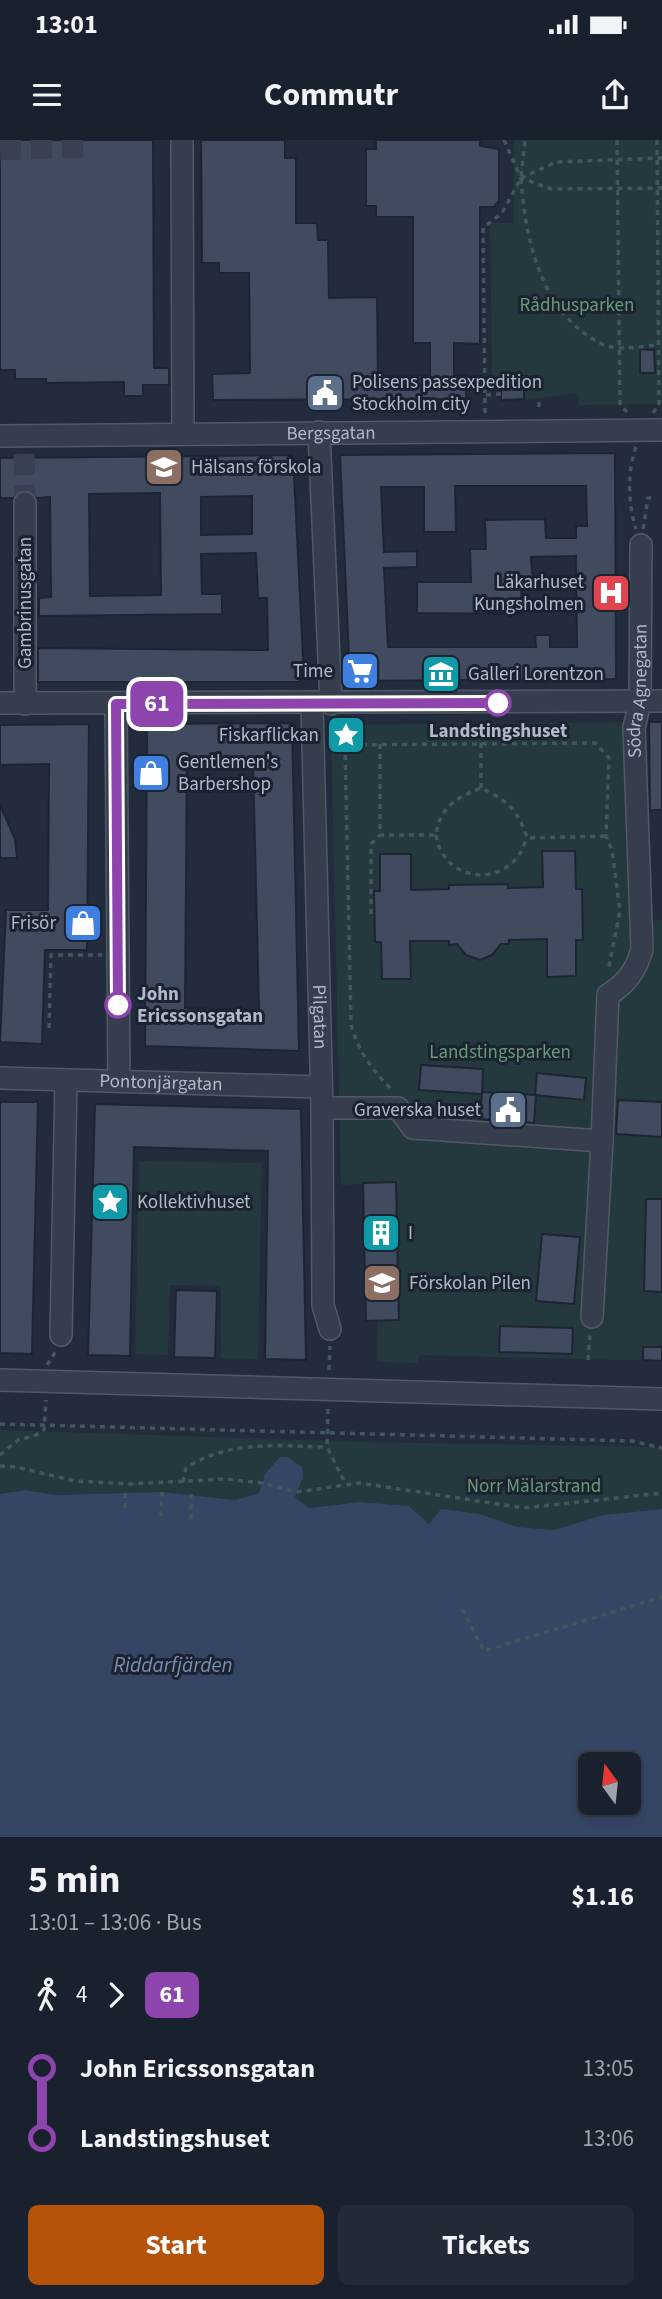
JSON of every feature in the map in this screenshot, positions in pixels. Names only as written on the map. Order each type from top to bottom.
[{"type":"street","points":[[182,140],[183,434]]},
{"type":"street","name":"Bergsgatan","points":[[0,436],[24,445],[183,434],[652,430]]},
{"type":"street","name":"Pilgatan","points":[[319,432],[321,704],[313,745],[322,1108],[323,1305],[330,1329]]},
{"type":"street","name":"Gambrinusgatan","points":[[25,503],[25,704]]},
{"type":"street","name":"Södra Agnegatan","points":[[608,996],[625,985],[637,967],[652,911],[638,900],[634,728],[640,702],[641,545]]},
{"type":"street","points":[[0,703],[662,701]]},
{"type":"street","points":[[116,704],[118,1081]]},
{"type":"street","points":[[592,1317],[608,996]]},
{"type":"street","name":"Pontonjärgatan","points":[[0,1078],[321,1087]]},
{"type":"street","points":[[61,1335],[66,1080]]},
{"type":"street","points":[[322,1108],[398,1108],[413,1128],[602,1141]]},
{"type":"street","points":[[0,1380],[662,1399]]},
{"type":"path","points":[[504,140],[521,178],[551,189],[618,191],[660,188]]},
{"type":"path","points":[[525,140],[521,178],[524,220],[531,253],[547,287],[564,312],[586,332],[606,345],[645,348],[658,345]]},
{"type":"path","points":[[617,140],[620,405],[652,430]]},
{"type":"path","points":[[641,545],[631,514],[632,459],[652,430],[659,405],[660,188],[657,140]]},
{"type":"path","points":[[485,413],[483,228],[502,213],[521,178],[556,162],[659,158]]},
{"type":"path","points":[[485,395],[501,394]]},
{"type":"path","points":[[539,402],[539,412]]},
{"type":"path","points":[[641,545],[648,498],[651,498]]},
{"type":"path","points":[[481,703],[481,788]]},
{"type":"path","points":[[313,745],[595,743],[609,758],[606,836],[612,850],[620,911],[604,989],[608,996]]},
{"type":"path","points":[[371,915],[371,844],[380,835],[380,744]]},
{"type":"path","points":[[345,745],[351,1025],[358,1048],[376,1074],[398,1095],[398,1108]]},
{"type":"path","points":[[481,788],[448,805],[438,820],[438,847],[450,864],[460,871],[473,874],[501,872],[514,864],[527,838]]},
{"type":"path","points":[[481,788],[513,807],[527,838]]},
{"type":"path","points":[[380,835],[436,835]]},
{"type":"path","points":[[527,838],[606,836]]},
{"type":"path","points":[[49,1028],[51,955],[118,954]]},
{"type":"path","points":[[588,1360],[592,1317]]},
{"type":"path","points":[[0,1424],[327,1435],[632,1441],[662,1448]]},
{"type":"path","points":[[0,1455],[18,1440],[40,1434],[45,1425]]},
{"type":"path","points":[[327,1435],[327,1447],[345,1483]]},
{"type":"path","points":[[183,1482],[186,1468],[200,1459],[236,1447],[327,1447]]},
{"type":"path","points":[[0,1466],[16,1467],[75,1481],[183,1482],[225,1479],[262,1483],[297,1492],[345,1483],[524,1508],[662,1493]]},
{"type":"path","points":[[161,1516],[162,1492]]},
{"type":"path","points":[[125,1493],[125,1510]]},
{"type":"path","points":[[191,1494],[191,1519]]},
{"type":"path","points":[[462,1609],[484,1651],[662,1597]]},
{"type":"green space","name":"Rådhusparken","points":[[514,140],[662,140],[662,404],[579,405],[578,393],[524,400],[523,386],[492,386],[490,223],[514,223]]},
{"type":"green space","name":"Landstingsparken","points":[[630,722],[632,922],[662,920],[662,1361],[420,1355],[417,1363],[377,1362],[378,1321],[399,1320],[396,1183],[341,1185],[331,730],[335,725]]},
{"type":"green space","points":[[139,1161],[262,1163],[258,1359],[221,1358],[221,1286],[170,1285],[168,1355],[135,1354]]},
{"type":"green space","name":"Norr Mälarstrand","points":[[0,1430],[359,1442],[662,1447],[662,1509],[603,1515],[554,1530],[517,1527],[480,1514],[429,1524],[409,1506],[361,1502],[309,1508],[295,1498],[303,1478],[273,1466],[265,1474],[259,1493],[235,1500],[162,1492],[56,1495],[25,1490],[0,1494]]},
{"type":"water","name":"Riddarfjärden","points":[[280,1457],[287,1457],[302,1467],[303,1478],[295,1497],[309,1508],[361,1502],[409,1506],[429,1524],[441,1509],[480,1514],[517,1527],[554,1530],[603,1515],[662,1509],[662,1837],[0,1837],[0,1494],[25,1490],[56,1495],[162,1492],[235,1500],[259,1493],[265,1474]]},
{"type":"building","points":[[0,140],[153,140],[154,368],[169,368],[169,385],[143,385],[143,396],[124,396],[124,382],[46,383],[46,379],[15,379],[15,370],[0,370]]},
{"type":"building","points":[[201,140],[285,140],[285,158],[296,158],[296,223],[317,223],[318,240],[328,240],[329,298],[377,297],[378,376],[430,375],[430,343],[413,343],[413,217],[376,217],[376,206],[366,206],[366,149],[376,149],[376,140],[480,140],[480,146],[499,149],[499,201],[493,207],[480,207],[480,344],[454,343],[454,375],[466,375],[466,399],[213,400],[212,374],[250,373],[249,273],[219,273],[219,263],[202,263]]},
{"type":"building","points":[[640,349],[654,350],[655,373],[640,373]]},
{"type":"building","points":[[501,386],[524,386],[524,399],[501,400]]},
{"type":"building","points":[[615,453],[616,679],[350,681],[340,455]],"holes":[[[455,486],[586,486],[587,526],[576,526],[576,538],[546,538],[545,519],[485,520],[486,549],[470,549],[471,582],[417,582],[417,613],[522,614],[521,582],[533,582],[531,557],[576,556],[577,647],[550,647],[550,635],[535,635],[536,647],[388,647],[384,568],[417,567],[417,551],[384,552],[381,487],[424,487],[424,532],[456,532]]]},
{"type":"building","points":[[293,455],[304,677],[299,682],[38,682],[38,648],[268,650],[267,598],[258,598],[256,553],[201,554],[202,594],[222,594],[222,614],[39,616],[39,598],[51,597],[50,497],[37,498],[24,490],[13,498],[0,498],[0,458]],"holes":[[[160,493],[161,595],[90,596],[89,494]],[[252,496],[252,534],[201,535],[201,497]]]},
{"type":"building","points":[[649,722],[662,722],[662,810],[650,810]]},
{"type":"building","points":[[292,723],[299,1051],[145,1046],[147,724]],"holes":[[[253,763],[259,1010],[185,1008],[187,764]]]},
{"type":"building","points":[[89,724],[87,950],[45,950],[42,1044],[0,1042],[6,910],[48,910],[49,764],[0,765],[0,725]]},
{"type":"building","points":[[0,805],[15,839],[17,858],[0,858]]},
{"type":"building","points":[[542,851],[575,851],[576,889],[582,889],[583,940],[576,940],[576,976],[547,977],[547,939],[509,940],[509,944],[501,944],[492,955],[480,960],[466,955],[457,944],[449,945],[449,941],[410,941],[411,979],[382,979],[381,942],[375,942],[374,891],[380,891],[380,854],[411,854],[411,890],[449,889],[449,885],[508,884],[508,888],[543,887]]},
{"type":"building","points":[[421,1065],[483,1069],[482,1094],[419,1090]]},
{"type":"building","points":[[537,1073],[586,1078],[584,1100],[535,1095]]},
{"type":"building","name":"Graverska huset","points":[[482,1092],[536,1095],[534,1123],[480,1119]]},
{"type":"building","points":[[618,1100],[662,1102],[662,1137],[616,1134]]},
{"type":"building","points":[[0,1102],[38,1102],[32,1354],[0,1353]]},
{"type":"building","points":[[95,1104],[301,1109],[306,1360],[265,1359],[268,1151],[134,1147],[130,1356],[88,1355]]},
{"type":"building","name":"I","points":[[396,1182],[399,1320],[366,1321],[363,1183]]},
{"type":"building","points":[[646,1199],[662,1199],[662,1292],[644,1291]]},
{"type":"building","points":[[542,1234],[580,1237],[574,1304],[536,1301]]},
{"type":"building","points":[[176,1290],[217,1291],[215,1358],[174,1357]]},
{"type":"building","points":[[500,1326],[573,1328],[572,1354],[499,1352]]},
{"type":"building","points":[[643,1347],[662,1347],[662,1361],[643,1360]]},
{"type":"tunnel","points":[[0,150],[83,147]]},
{"type":"tunnel","points":[[24,454],[25,503]]},
{"type":"bus line","name":"61","points":[[118,1005],[116,704],[498,703]]},
{"type":"place","name":"Polisens passexpedition Stockholm city","points":[[325,393]]},
{"type":"place","name":"Hälsans förskola","points":[[164,467]]},
{"type":"place","name":"Läkarhuset Kungsholmen","points":[[611,593]]},
{"type":"place","name":"Time","points":[[360,671]]},
{"type":"place","name":"Galleri Lorentzon","points":[[441,674]]},
{"type":"place","name":"Landstingshuset","points":[[498,703]]},
{"type":"place","name":"Fiskarflickan","points":[[346,735]]},
{"type":"place","name":"Gentlemen's Barbershop","points":[[151,773]]},
{"type":"place","name":"Frisör","points":[[83,923]]},
{"type":"place","name":"John Ericssonsgatan","points":[[118,1005]]},
{"type":"place","name":"Graverska huset","points":[[508,1110]]},
{"type":"place","name":"Kollektivhuset","points":[[110,1202]]},
{"type":"place","name":"I","points":[[381,1233]]},
{"type":"place","name":"Förskolan Pilen","points":[[382,1283]]}]
